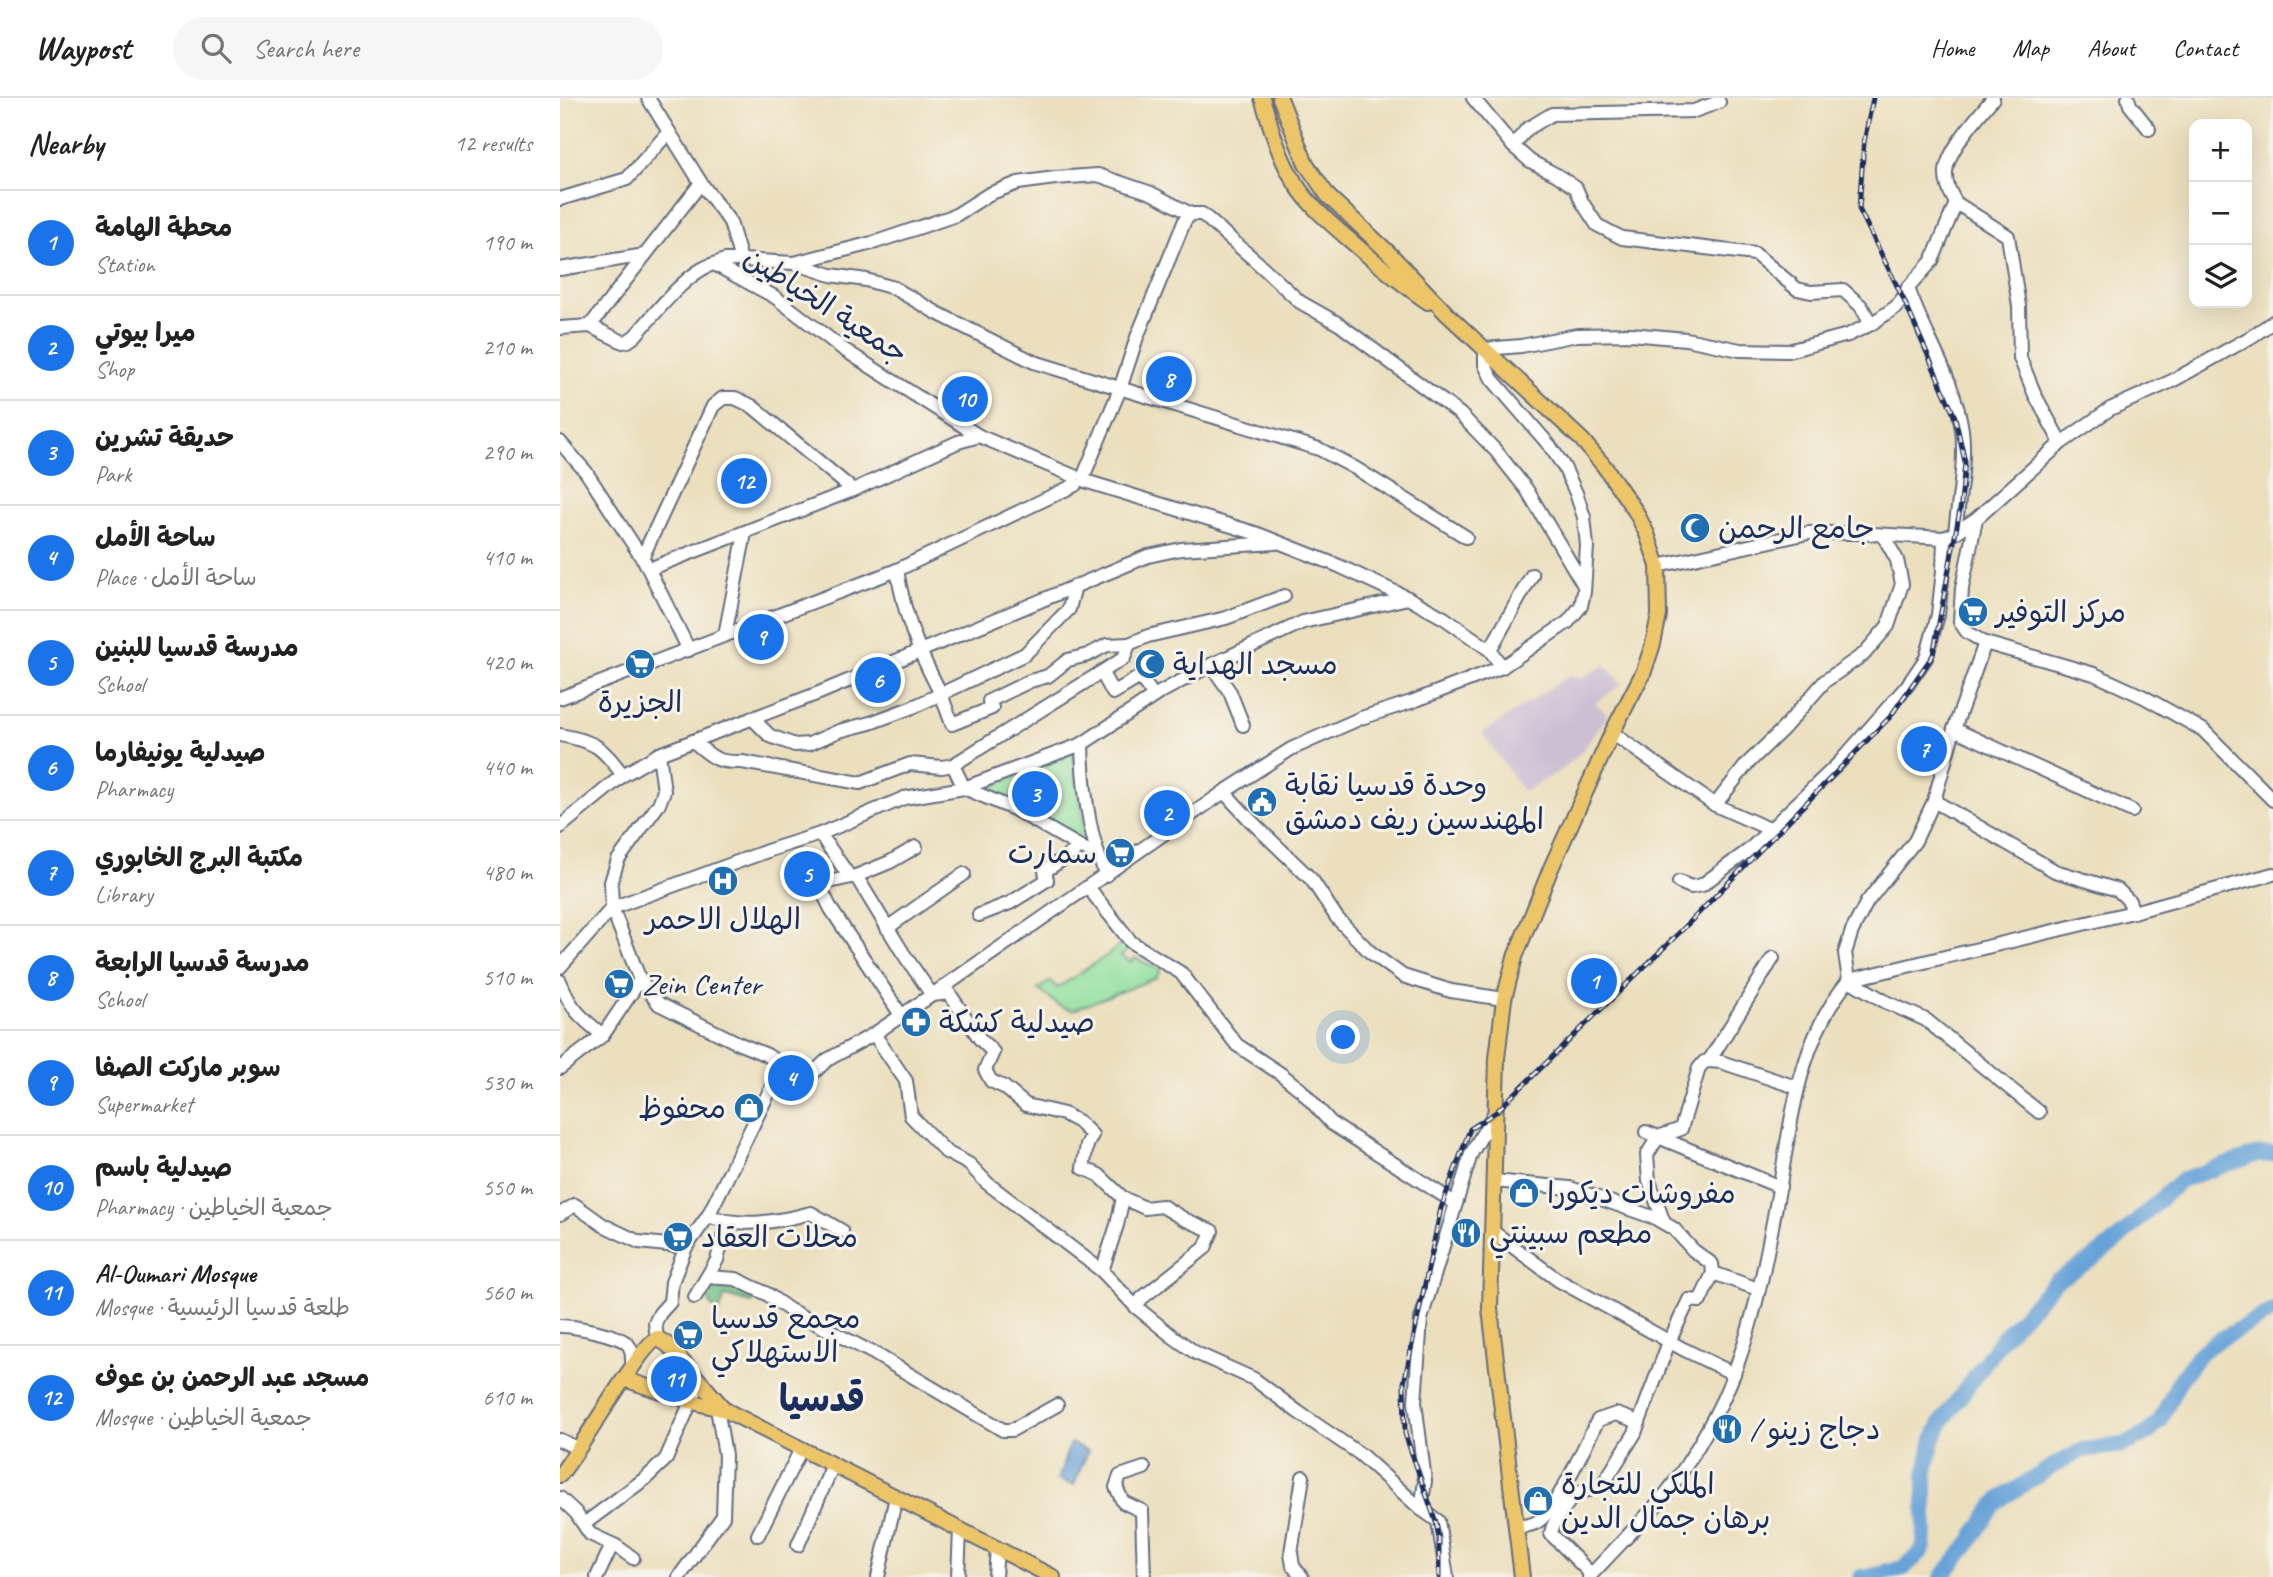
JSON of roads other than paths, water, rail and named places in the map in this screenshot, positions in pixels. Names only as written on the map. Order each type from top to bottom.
[{"type":"main road","points":[[1280,98],[1301,152],[1320,186],[1336,205],[1390,253],[1447,314],[1582,440],[1636,512],[1658,566],[1658,615],[1653,644],[1551,868],[1515,957],[1504,999],[1498,1039],[1490,1310],[1522,1577]]},
{"type":"main road","points":[[1263,101],[1290,174],[1308,201],[1394,278],[1447,314]]},
{"type":"main road","points":[[560,1475],[628,1373],[650,1342],[657,1338],[668,1345],[721,1409]]},
{"type":"main road","points":[[628,1373],[690,1401],[721,1409],[1053,1577]]},
{"type":"street","points":[[648,98],[701,183],[730,222],[741,260]]},
{"type":"street","points":[[1250,98],[1263,101]]},
{"type":"street","points":[[1993,98],[1949,159],[1945,173],[1949,191],[1956,203],[2008,236],[2019,306],[2020,358],[2060,443]]},
{"type":"street","points":[[2128,98],[2130,105],[2148,129]]},
{"type":"street","points":[[1475,99],[1513,146],[1530,161],[1557,174],[1576,188],[1597,225],[1622,238],[1755,254],[1797,289],[1843,290],[1861,306],[1871,324]]},
{"type":"street","points":[[1513,146],[1527,129],[1552,114],[1694,111],[1719,102]]},
{"type":"street","points":[[560,199],[626,179],[668,133]]},
{"type":"street","points":[[794,263],[876,243],[956,215],[989,194],[1017,183],[1098,175],[1151,193],[1191,214],[1202,214],[1300,302],[1339,324],[1460,414],[1496,451],[1527,489],[1583,583]]},
{"type":"street","points":[[560,328],[590,326],[701,183]]},
{"type":"street","points":[[763,1106],[800,1089],[827,1060],[874,1034],[932,995],[1291,748],[1361,718],[1502,667],[1569,622],[1581,606],[1584,592],[1587,546],[1584,517],[1564,467],[1550,446],[1492,379],[1485,365],[1485,349],[1548,342],[1577,335],[1631,334],[1686,339],[1740,350],[1788,351],[1848,335],[1896,307],[1931,261],[1956,203]]},
{"type":"street","points":[[560,698],[897,570],[1079,479],[1120,390],[1142,325],[1185,220],[1191,214]]},
{"type":"street","points":[[560,269],[645,254]]},
{"type":"street","points":[[714,264],[725,260],[794,263],[831,275],[866,280],[894,288],[1034,362],[1319,449],[1355,468],[1466,537]]},
{"type":"street","name":"جمعية الخياطين","points":[[590,326],[623,342],[628,341],[684,285],[705,267],[714,264],[775,297],[843,349],[979,436],[1079,479],[1258,534],[1339,566],[1444,618],[1490,650],[1502,667]]},
{"type":"street","points":[[1679,882],[1691,887],[1702,885],[1749,850],[1840,762],[1908,686],[1926,658],[1938,615],[1962,431],[1954,394],[1918,317],[1908,288]]},
{"type":"street","points":[[1658,566],[1808,533],[1949,536],[1976,519],[2060,443],[2110,409],[2172,381],[2273,322]]},
{"type":"street","points":[[645,564],[713,406],[723,398],[735,398],[752,406],[853,490]]},
{"type":"street","points":[[645,564],[745,533],[853,490],[958,442],[979,436]]},
{"type":"street","points":[[560,442],[586,472],[645,564],[689,650]]},
{"type":"street","points":[[1976,519],[1962,588],[1960,622],[1967,632],[1984,643],[2094,674],[2191,723],[2208,733],[2273,800]]},
{"type":"street","points":[[724,635],[745,533]]},
{"type":"street","points":[[1715,804],[1747,764],[1783,729],[1825,681],[1864,654],[1888,626],[1902,584],[1897,560],[1883,535]]},
{"type":"street","points":[[560,827],[624,775],[659,754],[919,651],[1148,556],[1181,549],[1279,543]]},
{"type":"street","points":[[897,570],[903,606],[919,651],[941,694],[952,724],[992,708],[989,701],[1030,681],[1048,676],[1068,660],[1088,656],[1107,645],[1129,644],[1148,636],[1226,618],[1284,596]]},
{"type":"street","points":[[1490,650],[1532,575]]},
{"type":"street","points":[[752,718],[770,736],[795,746],[809,744],[839,731],[913,707],[1026,654],[1069,609],[1074,586]]},
{"type":"street","points":[[560,967],[611,908],[820,834],[904,799],[964,788],[1082,744],[1154,696],[1211,665],[1303,622],[1408,598]]},
{"type":"street","points":[[1849,980],[1845,953],[1852,931],[1867,902],[1915,841],[1934,801],[1954,729],[1984,643]]},
{"type":"street","points":[[693,741],[716,760],[726,763],[742,762],[860,783],[910,764],[942,767],[953,765],[1124,658],[1129,644]]},
{"type":"street","points":[[1211,665],[1230,692],[1243,725]]},
{"type":"street","points":[[1102,673],[1113,693],[1140,677],[1154,696]]},
{"type":"street","points":[[1954,729],[2132,811]]},
{"type":"street","points":[[1612,733],[1715,804],[1769,829]]},
{"type":"street","points":[[560,735],[583,740],[605,751],[624,775]]},
{"type":"street","points":[[1082,744],[1083,774],[1096,853],[1106,875]]},
{"type":"street","points":[[659,754],[664,791],[659,804],[618,860],[611,882],[611,908],[640,980],[659,1004],[767,1055],[786,1068],[804,1070],[806,1080]]},
{"type":"street","points":[[953,765],[964,788],[1014,808],[1096,853]]},
{"type":"street","points":[[1224,792],[1312,880],[1338,918],[1370,952],[1404,976],[1451,991],[1504,999]]},
{"type":"street","points":[[1934,801],[2055,871],[2118,890],[2129,901],[2133,912]]},
{"type":"street","points":[[820,834],[853,876],[932,995]]},
{"type":"street","points":[[901,1014],[831,909],[822,891],[824,883],[853,876],[890,862],[916,847]]},
{"type":"street","points":[[979,915],[1010,903],[1047,880],[1045,872],[1081,847]]},
{"type":"street","points":[[887,928],[964,874]]},
{"type":"street","points":[[1494,1181],[1570,1188],[1664,1223],[1674,1228],[1693,1250],[1712,1264],[1713,1273],[1700,1301],[1689,1300],[1635,1433],[1602,1486],[1574,1494],[1552,1525],[1551,1534],[1590,1576],[1660,1501],[1703,1438],[1734,1374],[1758,1289],[1780,1187],[1796,1087],[1810,1046],[1833,999],[1849,980],[2133,912],[2273,874]]},
{"type":"street","points":[[1088,887],[1131,942],[1181,973],[1237,1045],[1301,1090],[1332,1124],[1455,1203]]},
{"type":"street","points":[[1710,1061],[1773,958]]},
{"type":"street","points":[[560,1068],[603,1035],[640,980]]},
{"type":"street","points":[[1849,980],[1886,1002],[1926,1020],[2039,1112]]},
{"type":"street","points":[[560,981],[565,995],[580,1018],[603,1035]]},
{"type":"street","points":[[932,995],[949,993],[981,1040],[993,1052],[985,1070],[990,1081],[1004,1087],[1026,1105],[1064,1114],[1079,1122],[1092,1135],[1087,1144],[1083,1168],[1099,1175],[1123,1198],[1145,1208],[1162,1206],[1212,1231],[1205,1248],[1142,1298],[1136,1307]]},
{"type":"street","points":[[874,1034],[906,1081],[911,1116],[946,1152],[969,1164],[987,1184],[1102,1271],[1136,1307],[1196,1353],[1254,1379],[1360,1454],[1438,1521],[1447,1577]]},
{"type":"street","points":[[657,1338],[656,1323],[660,1313],[670,1302],[672,1282],[686,1247],[708,1216],[763,1106],[786,1068],[827,1060]]},
{"type":"street","points":[[1652,1135],[1681,1129],[1699,1068],[1704,1062],[1721,1062],[1796,1087]]},
{"type":"street","points":[[786,1068],[779,1084],[790,1092]]},
{"type":"street","points":[[1421,1509],[1424,1480],[1415,1402],[1421,1319],[1471,1154],[1496,1112]]},
{"type":"street","points":[[1652,1135],[1780,1187]]},
{"type":"street","points":[[1652,1135],[1647,1155],[1649,1181],[1664,1223]]},
{"type":"street","points":[[1102,1271],[1123,1198]]},
{"type":"street","points":[[560,1214],[575,1205],[603,1225],[639,1242],[686,1247]]},
{"type":"street","points":[[708,1216],[727,1223],[778,1222],[811,1213],[842,1231]]},
{"type":"street","points":[[695,1297],[717,1260],[727,1223]]},
{"type":"street","points":[[1492,1231],[1558,1280],[1734,1374]]},
{"type":"street","points":[[1713,1273],[1758,1289]]},
{"type":"street","points":[[708,1277],[736,1279],[767,1294],[788,1309],[875,1354],[1003,1430],[1012,1430],[1057,1405]]},
{"type":"street","points":[[560,1326],[571,1326],[624,1340],[631,1348],[628,1373]]},
{"type":"street","points":[[584,1524],[646,1478],[666,1459],[700,1381]]},
{"type":"street","points":[[679,1577],[723,1516],[725,1455],[721,1409]]},
{"type":"street","points":[[1516,1527],[1538,1522],[1551,1506],[1573,1471],[1598,1420],[1616,1414],[1639,1422]]},
{"type":"street","points":[[560,1440],[579,1449]]},
{"type":"street","points":[[758,1535],[801,1449]]},
{"type":"street","points":[[798,1545],[833,1465]]},
{"type":"street","points":[[1144,1468],[1120,1476],[1116,1487],[1124,1502],[1142,1511],[1144,1577]]},
{"type":"street","points":[[1302,1577],[1293,1566],[1292,1553],[1303,1477]]},
{"type":"street","points":[[878,1577],[896,1497]]},
{"type":"street","points":[[560,1498],[576,1513],[590,1534],[633,1558]]},
{"type":"street","points":[[958,1577],[960,1530]]},
{"type":"street","points":[[597,1577],[612,1545]]},
{"type":"street","points":[[995,1577],[996,1548]]},
{"type":"water","points":[[1070,1443],[1088,1451],[1074,1485],[1058,1480]]},
{"type":"waterway","points":[[1861,1577],[1904,1568],[1920,1553],[1924,1546],[1925,1475],[1933,1440],[1941,1423],[2004,1336],[2056,1281],[2116,1241],[2181,1180],[2255,1155],[2273,1154]]},
{"type":"waterway","points":[[1942,1577],[1970,1542],[1994,1505],[2002,1498],[2083,1450],[2124,1445],[2149,1432],[2160,1421],[2178,1383],[2199,1354],[2215,1342],[2273,1311]]},
{"type":"railway","points":[[1439,1577],[1436,1522],[1405,1434],[1404,1383],[1441,1208],[1470,1129],[1496,1112],[1684,928],[1890,717],[1933,655],[1961,504],[1965,462],[1955,417],[1903,298],[1859,209],[1864,142],[1873,98]]},
{"type":"place","name":"مدرسة قدسيا الرابعة","points":[[1169,379]]},
{"type":"place","name":"صيدلية باسم","points":[[965,399]]},
{"type":"place","name":"مسجد عبد الرحمن بن عوف","points":[[744,481]]},
{"type":"place","name":"جامع الرحمن","points":[[1695,528]]},
{"type":"place","name":"مركز التوفير","points":[[1973,612]]},
{"type":"place","name":"سوبر ماركت الصفا","points":[[761,637]]},
{"type":"place","name":"الجزيرة","points":[[640,664]]},
{"type":"place","name":"مسجد الهداية","points":[[1150,664]]},
{"type":"place","name":"صيدلية يونيفارما","points":[[878,680]]},
{"type":"place","name":"مكتبة البرج الخابوري","points":[[1924,749]]},
{"type":"place","name":"حديقة تشرين","points":[[1035,794]]},
{"type":"place","name":"وحدة قدسيا نقابة المهندسين ريف دمشق","points":[[1262,802]]},
{"type":"place","name":"ميرا بيوتي","points":[[1167,813]]},
{"type":"place","name":"سمارت","points":[[1120,853]]},
{"type":"place","name":"مدرسة قدسيا للبنين","points":[[807,874]]},
{"type":"place","name":"الهلال الاحمر","points":[[723,881]]},
{"type":"place","name":"محطة الهامة","points":[[1594,981]]},
{"type":"place","name":"Zein Center","points":[[619,984]]},
{"type":"place","name":"صيدلية كشكة","points":[[916,1022]]},
{"type":"place","name":"ساحة الأمل","points":[[791,1078]]},
{"type":"place","name":"محفوظ","points":[[749,1108]]},
{"type":"place","name":"مفروشات ديكورا","points":[[1524,1193]]},
{"type":"place","name":"مطعم سبينتي","points":[[1466,1233]]},
{"type":"place","name":"محلات العقاد","points":[[678,1237]]},
{"type":"place","name":"مجمع قدسيا الاستهلاكي","points":[[688,1335]]},
{"type":"place","name":"Al-Oumari Mosque","points":[[674,1379]]},
{"type":"place","name":"/ دجاج زينو","points":[[1727,1429]]},
{"type":"place","name":"الملكي للتجارة برهان جمال الدين","points":[[1538,1501]]},
{"type":"district","name":"قدسيا","points":[[822,1398]]}]
